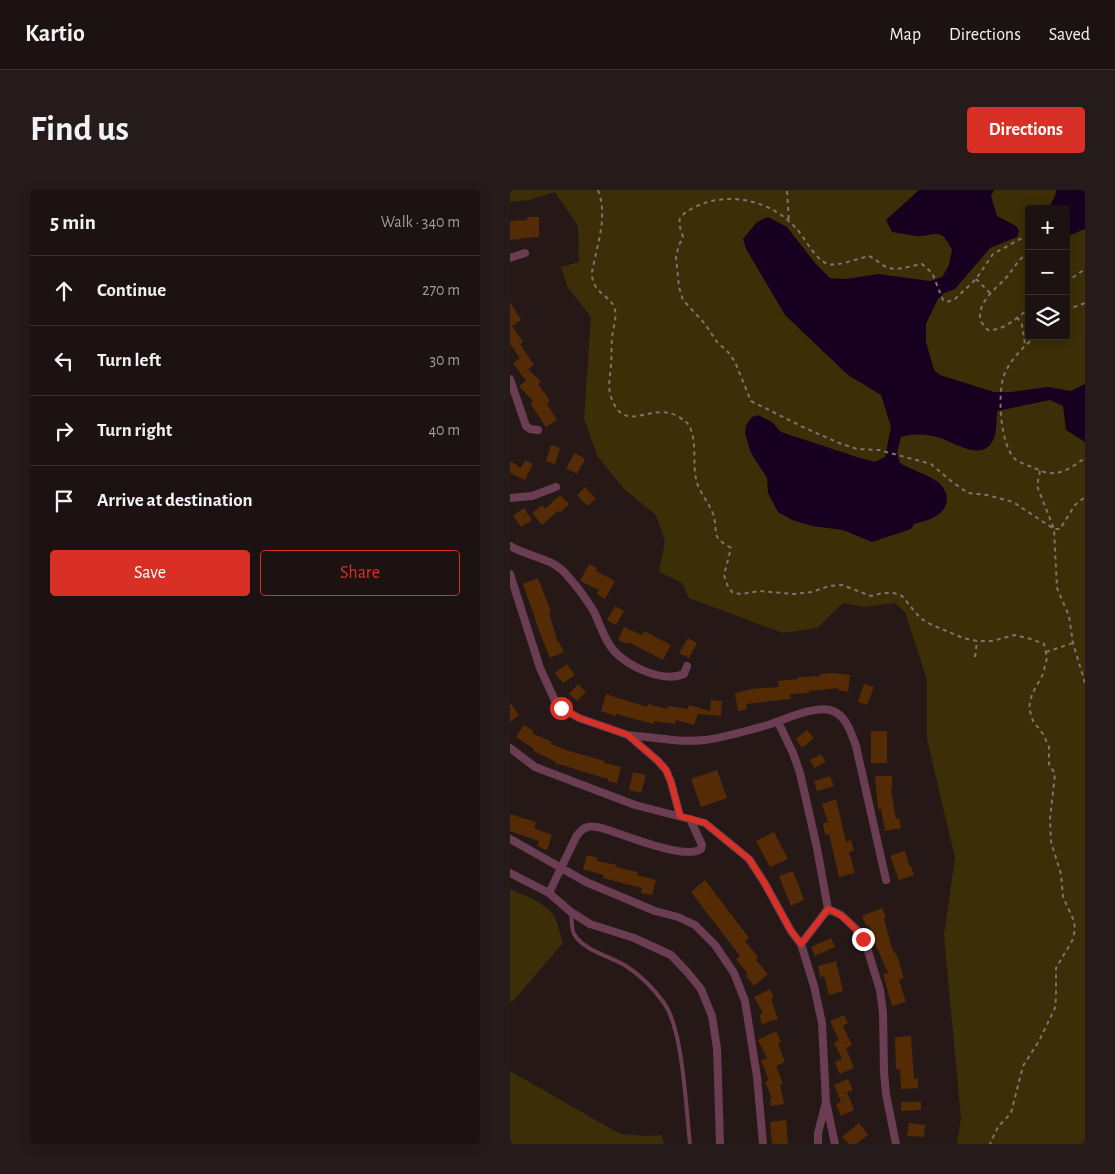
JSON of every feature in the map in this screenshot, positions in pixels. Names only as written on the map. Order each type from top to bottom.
[{"type":"street","points":[[510,258],[525,254]]},
{"type":"street","points":[[510,379],[526,426],[530,429],[538,430]]},
{"type":"street","points":[[510,498],[532,496],[556,487]]},
{"type":"street","points":[[510,546],[522,553],[549,562],[564,572],[593,610],[614,651],[626,660],[639,668],[667,678],[676,678],[684,674],[687,666]]},
{"type":"street","points":[[510,574],[540,668],[556,704],[579,718],[628,735],[669,740],[704,740],[824,709],[837,713],[851,732],[856,746],[886,880]]},
{"type":"street","points":[[778,722],[795,758],[803,782],[828,909],[801,944]]},
{"type":"street","points":[[628,735],[666,770],[676,796],[680,816]]},
{"type":"street","points":[[510,748],[535,767],[635,805],[705,823],[749,859],[791,931],[801,944],[814,986],[822,1023],[826,1102],[835,1144]]},
{"type":"street","points":[[549,893],[576,837],[587,827],[602,828],[677,852],[698,852],[701,849],[701,841],[690,819]]},
{"type":"street","points":[[510,839],[586,882],[654,911],[678,917],[695,925],[715,945],[724,956],[740,988],[747,1013],[757,1077],[763,1144]]},
{"type":"street","points":[[510,873],[549,893],[571,912],[590,924],[634,938],[671,955],[701,989],[712,1016],[717,1048],[720,1144]]},
{"type":"street","points":[[828,909],[841,915],[856,930],[868,952],[880,990],[883,1013],[886,1094],[896,1144]]},
{"type":"street","points":[[818,1144],[819,1126],[826,1102]]},
{"type":"lane","points":[[571,912],[573,932],[579,940],[626,966],[645,981],[665,1003],[674,1022],[679,1047],[690,1144]]},
{"type":"path","points":[[598,190],[603,203],[602,221],[592,272],[594,285],[615,308],[609,381],[610,394],[621,413],[630,417],[662,411],[676,415],[688,423],[694,445],[694,468],[697,484],[714,516],[715,532],[720,541],[731,548],[724,575],[728,587],[733,593],[742,594],[759,591],[794,594],[842,585],[872,596],[894,593],[902,596],[920,618],[963,638],[976,641],[992,641],[1015,636],[1044,644],[1047,658],[1043,674],[1032,694],[1029,708],[1033,721],[1043,734],[1049,747],[1049,764],[1055,774],[1050,819],[1052,842],[1061,874],[1063,897],[1074,921],[1074,930],[1072,941],[1056,968],[1055,1008],[1039,1041],[1023,1066],[1010,1113],[998,1127],[990,1144]]},
{"type":"path","points":[[787,191],[789,222]]},
{"type":"path","points":[[1025,237],[993,254],[976,279],[955,299],[947,302],[943,300],[933,276],[922,264],[899,269],[888,268],[869,256],[836,264],[828,264],[819,257],[796,227],[762,203],[738,198],[713,200],[696,206],[681,215],[678,222],[683,237],[676,257],[679,287],[683,300],[735,362],[751,401],[839,443],[857,449],[879,450],[931,464],[968,493],[987,495],[1013,502],[1054,529],[1060,529],[1075,505],[1085,497]]},
{"type":"path","points":[[1025,256],[991,294],[982,306],[979,315],[982,324],[988,330],[995,331],[1009,324],[1025,312]]},
{"type":"path","points":[[1070,279],[1085,269]]},
{"type":"path","points":[[976,279],[991,294]]},
{"type":"path","points":[[1070,309],[1085,303]]},
{"type":"path","points":[[1017,317],[1022,325],[1025,345]]},
{"type":"path","points":[[1031,340],[1009,366],[1003,378],[1001,425],[1007,446],[1012,456],[1018,461],[1040,471],[1054,474],[1064,471],[1085,458]]},
{"type":"path","points":[[1040,471],[1037,486],[1054,529],[1058,588],[1069,616],[1073,643],[1085,683]]},
{"type":"path","points":[[975,657],[976,641]]},
{"type":"path","points":[[1046,652],[1073,643]]},
{"type":"shaded area","points":[[510,190],[1085,190],[1085,1144],[957,1144],[961,1118],[944,935],[955,858],[927,739],[927,680],[905,612],[895,603],[864,607],[843,603],[817,628],[783,633],[689,598],[682,583],[659,572],[665,541],[656,515],[624,489],[598,457],[584,419],[591,317],[568,288],[561,267],[579,262],[578,226],[555,192],[529,200],[510,202]]},
{"type":"shaded area","points":[[919,190],[994,190],[991,196],[997,216],[1016,226],[1019,231],[1017,237],[990,248],[955,289],[944,293],[938,299],[926,324],[926,342],[934,370],[940,375],[994,392],[1011,392],[1048,387],[1071,391],[1085,384],[1085,442],[1066,430],[1063,406],[1050,400],[997,411],[993,441],[985,449],[972,450],[931,436],[915,435],[901,437],[897,453],[900,463],[931,477],[939,483],[947,496],[946,505],[941,513],[928,520],[914,524],[911,529],[872,542],[843,530],[812,526],[792,520],[778,512],[768,493],[767,478],[751,453],[745,433],[746,425],[752,417],[758,415],[772,422],[781,432],[875,462],[885,457],[891,427],[881,395],[848,375],[785,315],[746,249],[743,239],[757,222],[768,217],[787,227],[815,263],[830,278],[846,279],[878,274],[930,281],[942,277],[949,265],[952,250],[948,243],[938,234],[916,236],[892,232],[886,220]]},
{"type":"shaded area","points":[[1056,190],[1085,190],[1085,229],[1070,235],[1070,205],[1050,205]]},
{"type":"shaded area","points":[[510,889],[548,909],[556,920],[563,943],[514,1000],[510,1002]]},
{"type":"shaded area","points":[[510,1071],[620,1134],[662,1135],[664,1144],[510,1144]]},
{"type":"building","points":[[527,217],[539,217],[539,237],[510,240],[510,221],[527,220]]},
{"type":"building","points":[[510,302],[521,320],[512,326],[523,342],[520,344],[534,365],[528,369],[541,382],[538,384],[550,401],[547,404],[557,420],[546,427],[530,403],[533,401],[519,386],[526,381],[513,363],[520,358],[510,344]]},
{"type":"building","points":[[551,445],[560,448],[555,464],[546,461]]},
{"type":"building","points":[[575,453],[585,459],[577,474],[566,468]]},
{"type":"building","points":[[525,460],[533,464],[525,480],[510,473],[510,461],[521,468]]},
{"type":"building","points":[[585,487],[596,499],[587,506],[577,495]]},
{"type":"building","points":[[560,495],[569,504],[560,513],[558,511],[542,525],[532,513],[542,505],[545,509]]},
{"type":"building","points":[[524,508],[532,520],[521,527],[513,516]]},
{"type":"building","points":[[589,564],[597,568],[596,571],[615,581],[605,599],[597,594],[599,590],[580,581]]},
{"type":"building","points":[[538,578],[551,612],[549,613],[558,643],[564,652],[550,658],[523,584]]},
{"type":"building","points":[[615,606],[624,611],[616,625],[607,620]]},
{"type":"building","points":[[624,627],[642,635],[644,631],[671,645],[663,660],[628,642],[627,644],[618,640]]},
{"type":"building","points":[[688,638],[697,643],[689,658],[679,653]]},
{"type":"building","points":[[567,664],[575,675],[563,683],[555,673]]},
{"type":"building","points":[[834,673],[850,675],[848,692],[838,690],[839,688],[790,694],[791,699],[746,704],[747,709],[738,711],[735,693],[751,689],[779,687],[778,681]]},
{"type":"building","points":[[578,684],[586,692],[577,701],[569,694]]},
{"type":"building","points":[[864,684],[874,687],[867,705],[858,702]]},
{"type":"building","points":[[606,694],[647,707],[648,704],[667,709],[668,706],[688,709],[689,705],[710,711],[711,700],[722,701],[721,716],[698,714],[694,725],[676,720],[675,724],[654,721],[654,724],[616,714],[615,716],[601,711]]},
{"type":"building","points":[[510,703],[519,715],[510,722]]},
{"type":"building","points":[[524,725],[534,731],[532,733],[552,742],[551,744],[605,761],[604,763],[621,767],[617,783],[555,763],[533,751],[534,749],[516,737]]},
{"type":"building","points":[[807,730],[814,738],[802,748],[796,739]]},
{"type":"building","points":[[871,731],[887,731],[887,763],[871,763]]},
{"type":"building","points":[[821,754],[826,762],[814,768],[810,760]]},
{"type":"building","points":[[717,770],[727,798],[701,807],[691,779]]},
{"type":"building","points":[[633,772],[646,775],[641,793],[629,790]]},
{"type":"building","points":[[830,776],[834,786],[817,791],[814,781]]},
{"type":"building","points":[[875,776],[892,776],[891,789],[896,819],[899,818],[901,828],[885,831],[881,809],[878,809]]},
{"type":"building","points":[[836,799],[846,842],[851,840],[854,851],[849,852],[855,873],[839,877],[829,834],[825,835],[823,823],[828,822],[822,804]]},
{"type":"building","points":[[510,814],[536,822],[534,828],[552,835],[547,850],[537,846],[539,841],[510,831]]},
{"type":"building","points":[[774,832],[788,859],[770,867],[756,841]]},
{"type":"building","points":[[905,851],[914,875],[899,880],[890,856]]},
{"type":"building","points":[[587,855],[598,858],[597,861],[617,865],[616,867],[638,872],[637,875],[656,880],[652,895],[641,893],[642,888],[603,878],[603,875],[583,869]]},
{"type":"building","points":[[793,871],[804,900],[791,906],[779,876]]},
{"type":"building","points":[[705,880],[749,938],[745,941],[758,957],[756,960],[768,974],[754,986],[746,976],[748,974],[736,959],[740,956],[691,892]]},
{"type":"building","points":[[882,908],[892,948],[897,956],[904,978],[899,980],[906,1002],[892,1006],[883,974],[888,973],[869,925],[867,927],[862,916]]},
{"type":"building","points":[[831,938],[835,947],[815,956],[811,947]]},
{"type":"building","points":[[836,961],[843,991],[829,995],[824,976],[820,977],[818,966]]},
{"type":"building","points":[[770,989],[774,998],[771,999],[778,1019],[762,1024],[759,1014],[763,1013],[754,997]]},
{"type":"building","points":[[844,1015],[848,1023],[843,1026],[852,1045],[846,1048],[854,1068],[840,1074],[835,1062],[842,1059],[834,1043],[839,1040],[830,1021]]},
{"type":"building","points":[[776,1031],[781,1042],[778,1044],[785,1062],[776,1066],[783,1084],[780,1085],[784,1104],[771,1106],[770,1099],[772,1098],[765,1082],[769,1080],[761,1060],[767,1058],[758,1040]]},
{"type":"building","points":[[911,1036],[914,1079],[918,1078],[918,1088],[901,1089],[900,1069],[896,1069],[895,1037]]},
{"type":"building","points":[[848,1079],[853,1090],[847,1092],[854,1110],[841,1116],[836,1104],[841,1102],[834,1085]]},
{"type":"building","points":[[901,1102],[921,1102],[921,1110],[901,1111]]},
{"type":"building","points":[[786,1120],[788,1144],[772,1144],[770,1122]]},
{"type":"building","points":[[859,1123],[868,1135],[856,1144],[849,1144],[842,1137]]},
{"type":"building","points":[[909,1123],[925,1125],[924,1137],[907,1136]]},
{"type":"route","points":[[561,708],[596,725],[628,735],[658,761],[666,770],[671,782],[680,816],[705,823],[749,859],[764,882],[781,915],[801,944],[828,909],[841,915],[863,939]]}]
